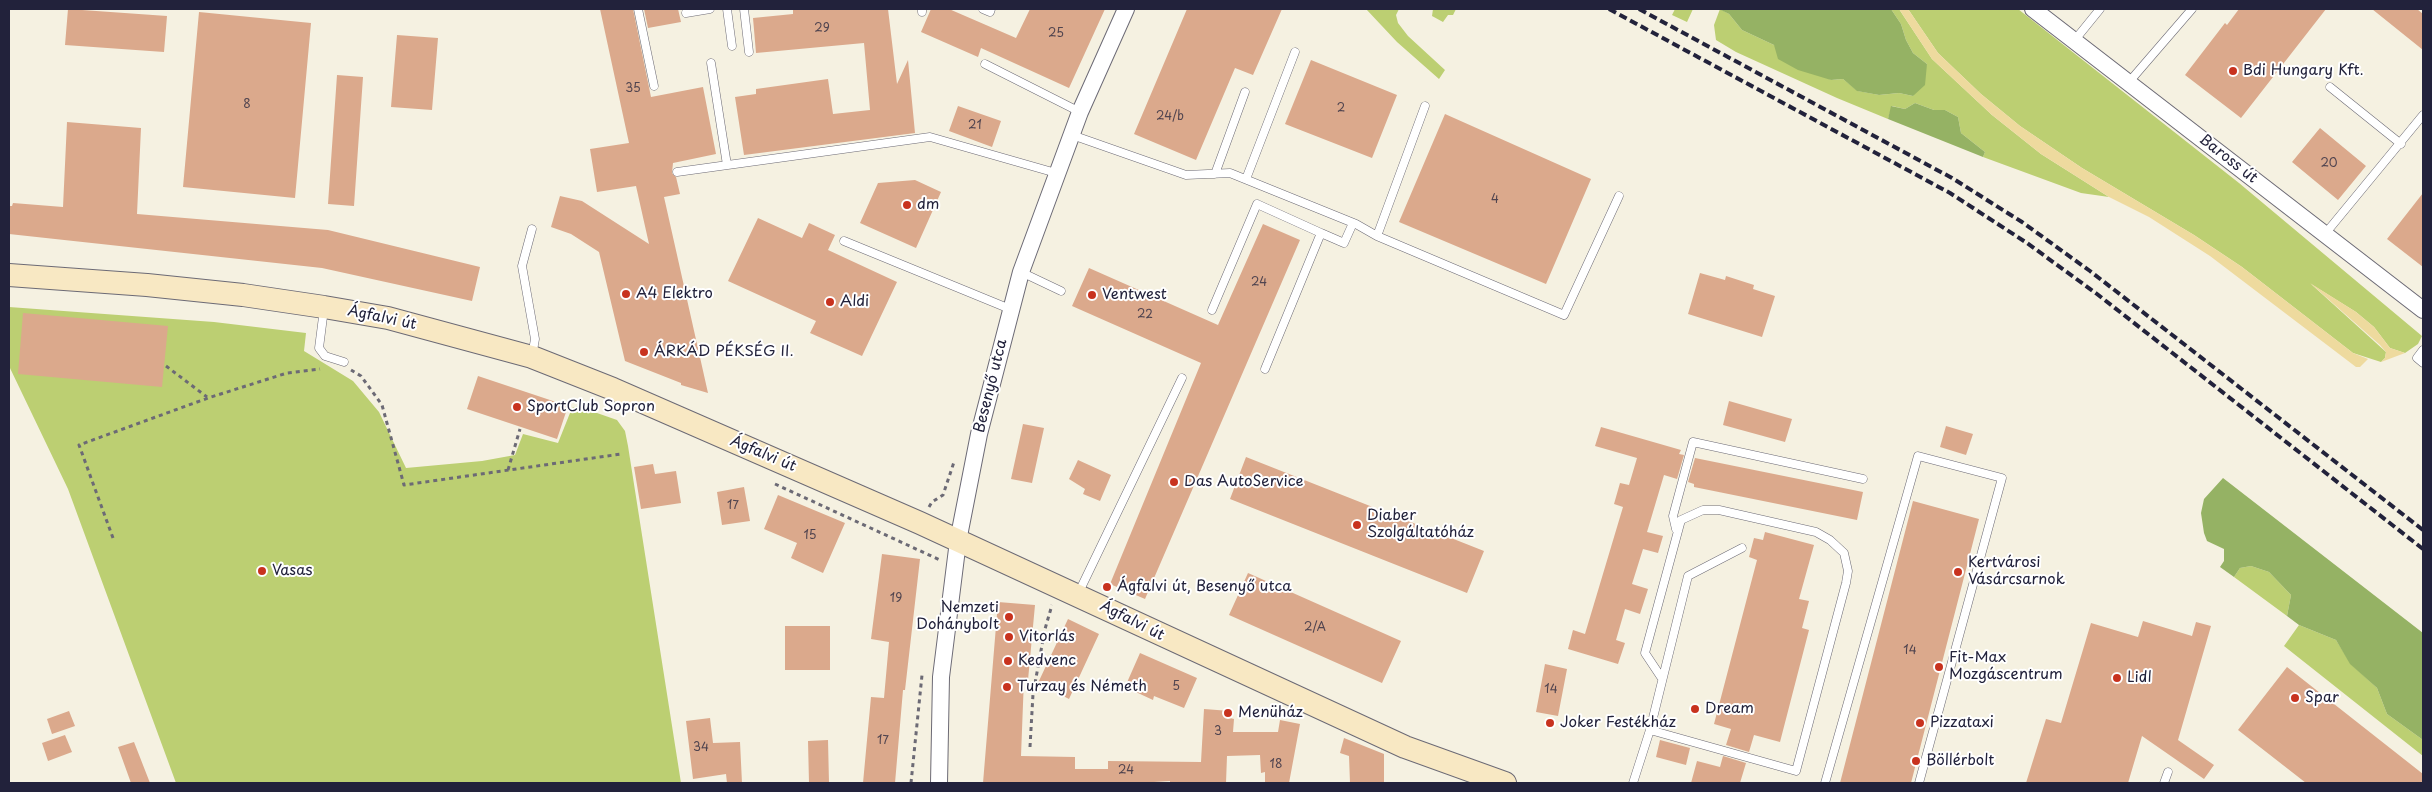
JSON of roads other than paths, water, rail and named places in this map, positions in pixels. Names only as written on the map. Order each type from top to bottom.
[{"type":"main road","name":"Ágfalvi út","points":[[9,276],[205,291],[324,307],[388,318],[532,358],[614,389],[1058,585],[1163,637],[1390,740],[1442,762],[1505,783]]},
{"type":"street","name":"Besenyő utca","points":[[939,783],[942,677],[958,541],[979,434],[1021,272],[1080,112],[1126,9]]},
{"type":"street","name":"Baross út","points":[[2033,9],[2423,310]]},
{"type":"lane","points":[[638,9],[654,86]]},
{"type":"lane","points":[[686,13],[710,9]]},
{"type":"lane","points":[[727,9],[732,46]]},
{"type":"lane","points":[[744,9],[749,52]]},
{"type":"lane","points":[[983,9],[990,12],[991,9]]},
{"type":"lane","points":[[2074,40],[2100,9]]},
{"type":"lane","points":[[2129,82],[2192,9]]},
{"type":"lane","points":[[1246,179],[1295,52]]},
{"type":"lane","points":[[711,63],[727,165]]},
{"type":"lane","points":[[985,64],[1080,112]]},
{"type":"lane","points":[[2330,87],[2401,144]]},
{"type":"lane","points":[[1215,174],[1245,92]]},
{"type":"lane","points":[[1377,236],[1425,106]]},
{"type":"lane","points":[[2325,234],[2423,115]]},
{"type":"lane","points":[[1072,135],[1186,175],[1230,172],[1354,223],[1377,236],[1564,315],[1619,196]]},
{"type":"lane","points":[[678,172],[930,137],[1056,173]]},
{"type":"lane","points":[[1212,310],[1257,204],[1344,243],[1354,223]]},
{"type":"lane","points":[[532,229],[522,266],[528,309],[535,339],[532,358]]},
{"type":"lane","points":[[1265,369],[1322,233]]},
{"type":"lane","points":[[844,241],[1010,309]]},
{"type":"lane","points":[[1021,272],[1061,291]]},
{"type":"lane","points":[[324,307],[319,348],[325,356],[344,362]]},
{"type":"lane","points":[[2423,350],[2417,358],[2423,363]]},
{"type":"lane","points":[[1078,594],[1182,378]]},
{"type":"lane","points":[[1676,529],[1673,516],[1694,442],[1863,479]]},
{"type":"lane","points":[[1825,783],[1918,456],[2002,478],[1919,783]]},
{"type":"lane","points":[[1650,730],[1796,771],[1848,571],[1844,553],[1830,540],[1816,532],[1719,510],[1703,510],[1681,520],[1676,529],[1645,653],[1661,677]]},
{"type":"lane","points":[[1633,783],[1650,730],[1661,677],[1688,576],[1742,548]]},
{"type":"lane","points":[[2164,783],[2168,772]]},
{"type":"railway","points":[[1609,9],[1950,193],[2027,243],[2097,294],[2423,549]]},
{"type":"railway","points":[[1639,9],[1952,178],[2022,222],[2090,271],[2423,530]]},
{"type":"place","name":"Bdi Hungary Kft.","points":[[2233,71]]},
{"type":"place","name":"dm","points":[[907,205]]},
{"type":"place","name":"A4 Elektro","points":[[626,294]]},
{"type":"place","name":"Ventwest","points":[[1092,295]]},
{"type":"place","name":"Aldi","points":[[830,302]]},
{"type":"place","name":"ÁRKÁD PÉKSÉG II.","points":[[644,352]]},
{"type":"place","name":"SportClub Sopron","points":[[517,407]]},
{"type":"place","name":"Das AutoService","points":[[1174,482]]},
{"type":"place","name":"Diaber Szolgáltatóház","points":[[1357,525]]},
{"type":"place","name":"Vasas","points":[[262,571]]},
{"type":"place","name":"Kertvárosi Vásárcsarnok","points":[[1958,572]]},
{"type":"place","name":"Ágfalvi út, Besenyő utca","points":[[1107,587]]},
{"type":"place","name":"Nemzeti Dohánybolt","points":[[1009,617]]},
{"type":"place","name":"Vitorlás","points":[[1009,637]]},
{"type":"place","name":"Kedvenc","points":[[1008,661]]},
{"type":"place","name":"Fit-Max Mozgáscentrum","points":[[1939,667]]},
{"type":"place","name":"Lidl","points":[[2117,678]]},
{"type":"place","name":"Turzay és Németh","points":[[1007,687]]},
{"type":"place","name":"Spar","points":[[2295,698]]},
{"type":"place","name":"Dream","points":[[1695,709]]},
{"type":"place","name":"Menüház","points":[[1228,713]]},
{"type":"place","name":"Joker Festékház","points":[[1550,723]]},
{"type":"place","name":"Pizzataxi","points":[[1920,723]]},
{"type":"place","name":"Böllérbolt","points":[[1916,761]]}]
